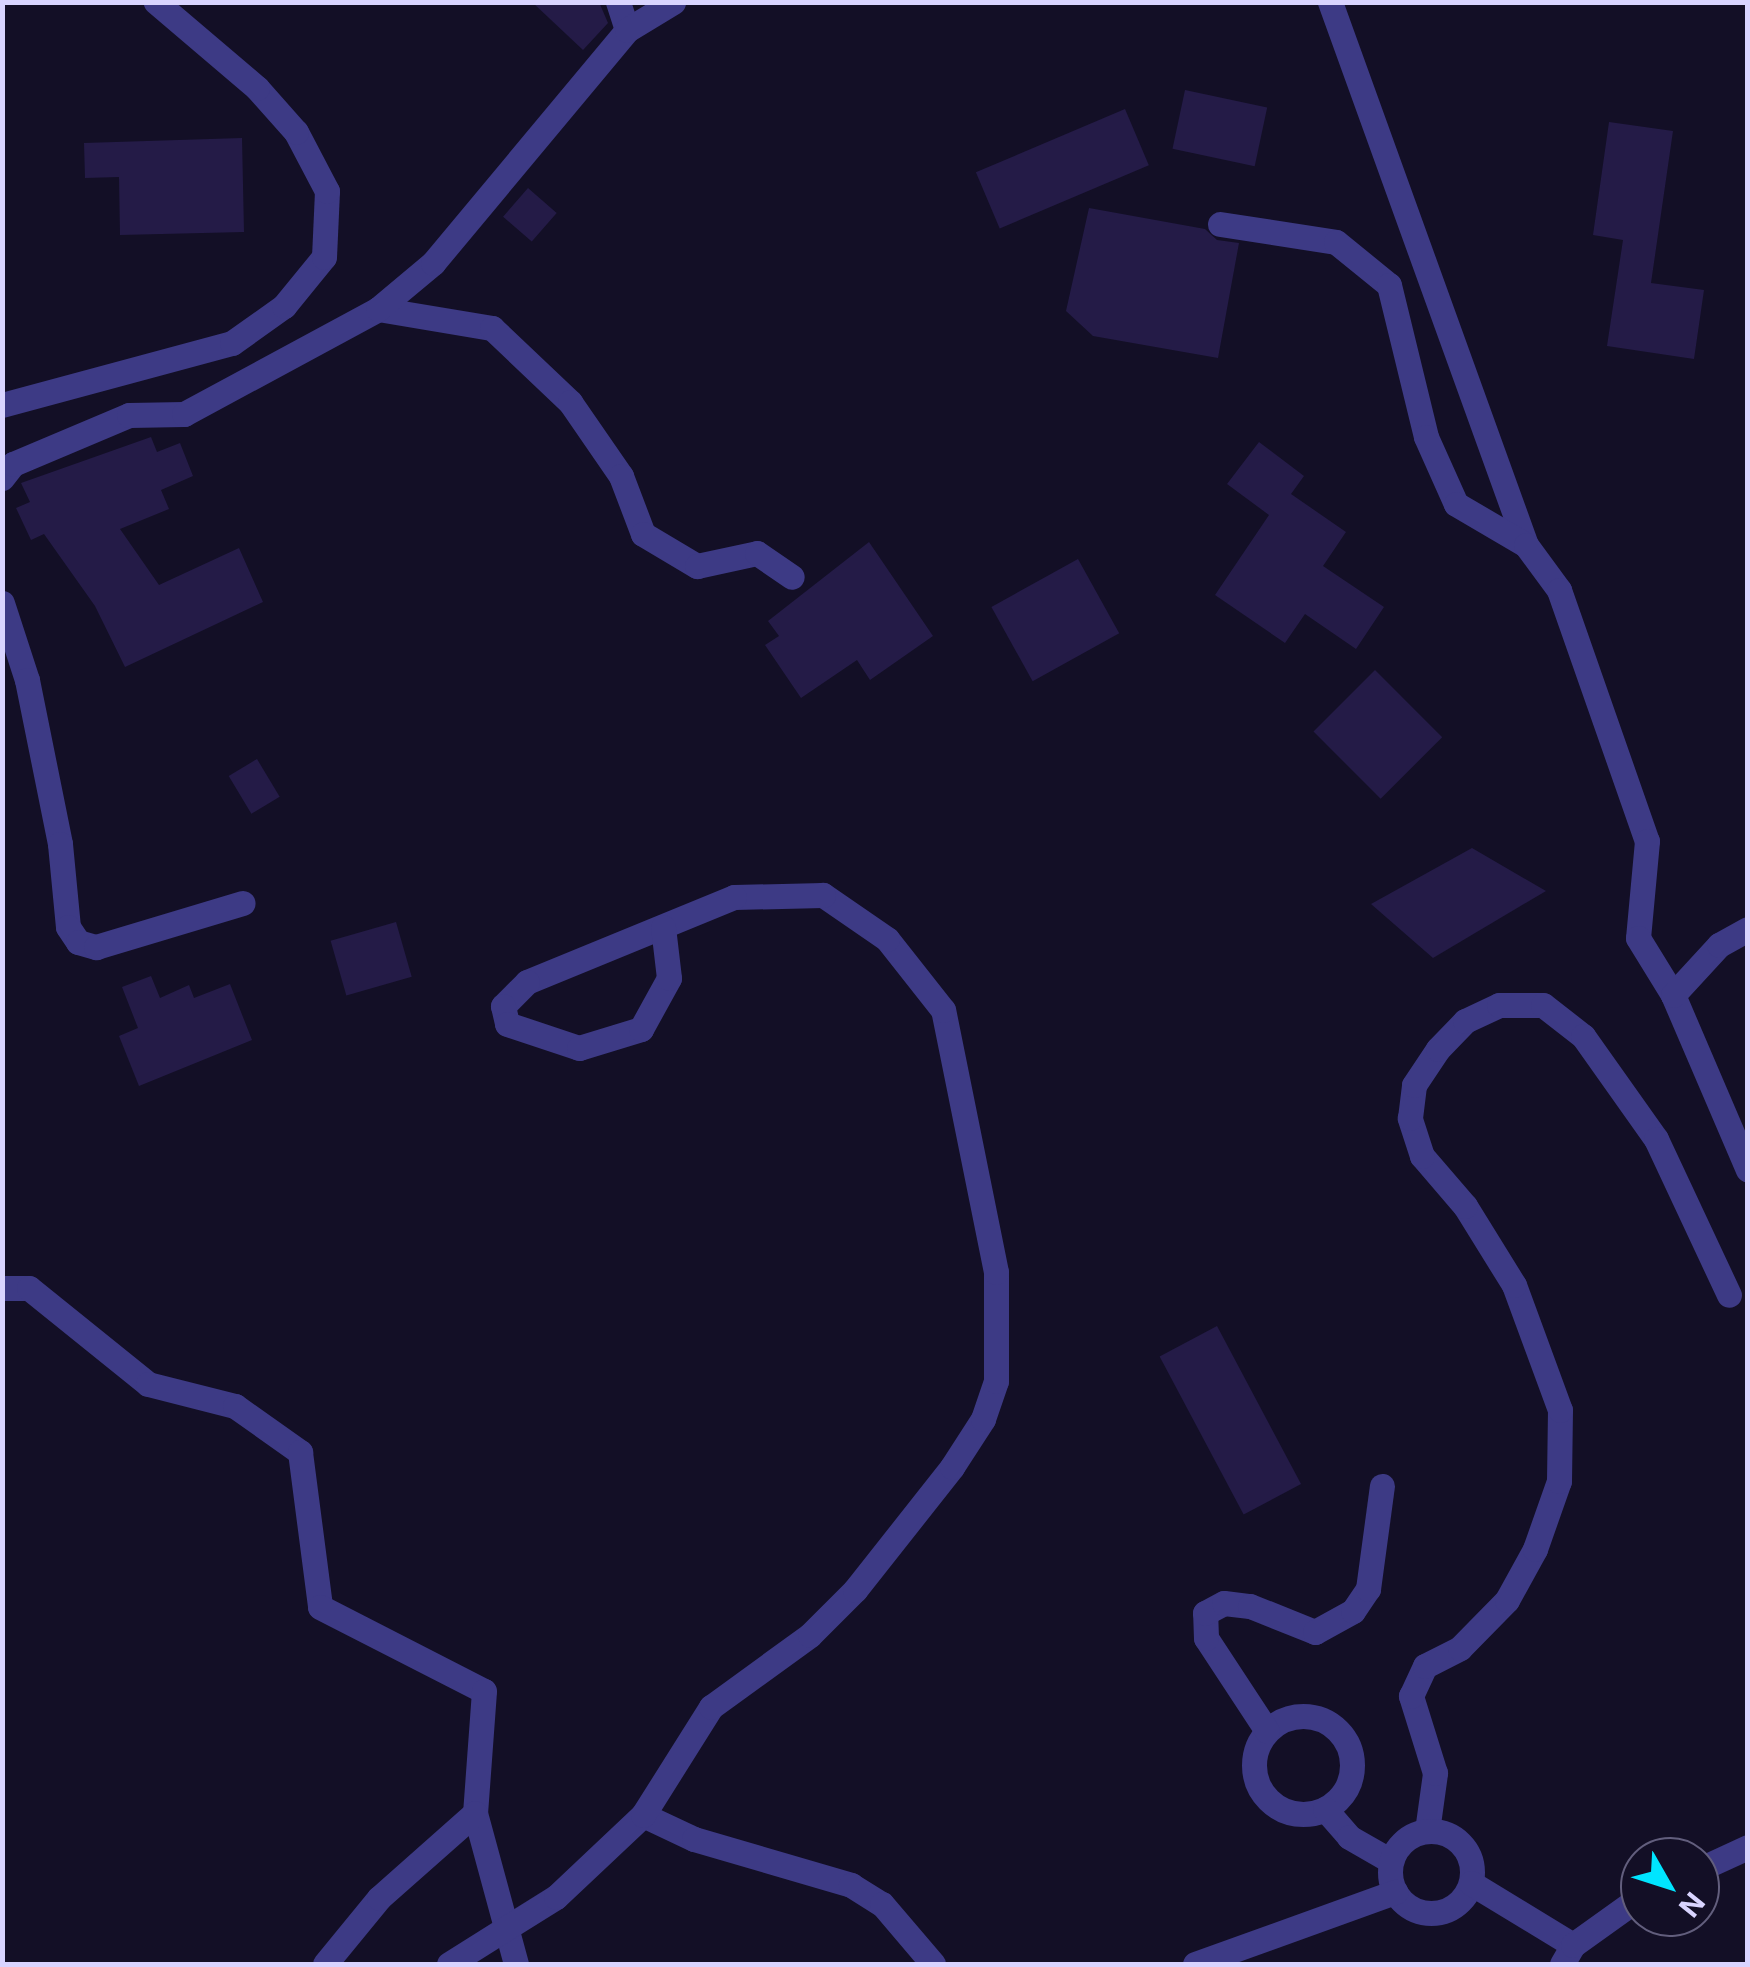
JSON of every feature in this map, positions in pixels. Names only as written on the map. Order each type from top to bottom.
[{"type":"street","points":[[2,404],[232,343],[284,306],[324,257],[327,191],[296,132],[257,88],[156,2]]},
{"type":"street","points":[[618,2],[627,30]]},
{"type":"street","points":[[2,478],[13,464],[129,414],[184,414],[378,309],[433,263],[627,30],[673,2]]},
{"type":"street","points":[[1330,2],[1526,545],[1559,590],[1646,841],[1638,938],[1673,996],[1748,1170]]},
{"type":"street","points":[[1220,224],[1336,242],[1389,285],[1426,437],[1456,504],[1526,545]]},
{"type":"street","points":[[378,309],[492,328],[570,402],[621,476],[643,534],[698,566],[757,553],[792,576]]},
{"type":"street","points":[[2,603],[27,680],[60,844],[68,927],[78,942],[96,947],[243,903]]},
{"type":"street","points":[[449,1964],[508,1931],[643,1815],[711,1706],[810,1635],[899,1536],[983,1420],[996,1380],[996,1272],[943,1010],[886,940],[823,895],[734,897],[527,982],[503,1006],[508,1024],[579,1048],[641,1029],[670,978],[663,927]]},
{"type":"street","points":[[1673,996],[1719,945],[1748,928]]},
{"type":"street","points":[[1427,1831],[1435,1773],[1411,1696],[1424,1666],[1460,1648],[1506,1600],[1535,1549],[1559,1481],[1560,1410],[1514,1285],[1465,1206],[1422,1156],[1410,1118],[1414,1084],[1438,1049],[1465,1021],[1499,1005],[1544,1006],[1583,1036],[1656,1138],[1729,1295]]},
{"type":"street","points":[[2,1288],[29,1288],[148,1384],[235,1406],[300,1452],[320,1607],[484,1691],[475,1813],[516,1964]]},
{"type":"street","points":[[1267,1731],[1206,1638],[1205,1613],[1224,1603],[1250,1606],[1315,1632],[1353,1611],[1368,1589],[1382,1486]]},
{"type":"street","points":[[1314,1716],[1343,1735],[1352,1768],[1348,1785],[1325,1809],[1291,1814],[1263,1795],[1253,1762],[1267,1731],[1281,1720],[1314,1716]]},
{"type":"street","points":[[1325,1809],[1349,1836],[1392,1862]]},
{"type":"street","points":[[325,1964],[379,1898],[475,1813]]},
{"type":"street","points":[[643,1815],[694,1839],[851,1885],[882,1904],[933,1964]]},
{"type":"street","points":[[1427,1831],[1457,1840],[1468,1852],[1471,1883],[1452,1908],[1436,1913],[1406,1905],[1395,1892],[1392,1862],[1398,1846],[1427,1831]]},
{"type":"street","points":[[1720,1859],[1748,1847]]},
{"type":"street","points":[[1471,1883],[1567,1955],[1620,1913]]},
{"type":"street","points":[[1194,1964],[1395,1892]]},
{"type":"building","points":[[532,2],[599,2],[608,23],[583,50]]},
{"type":"building","points":[[1185,90],[1267,107],[1255,166],[1173,149]]},
{"type":"building","points":[[1125,109],[1149,165],[1000,228],[976,172]]},
{"type":"building","points":[[1609,122],[1673,131],[1651,283],[1704,290],[1694,359],[1607,346],[1623,240],[1593,235]]},
{"type":"building","points":[[242,138],[244,232],[120,235],[119,177],[85,178],[84,143]]},
{"type":"building","points":[[528,188],[557,213],[532,242],[503,217]]},
{"type":"building","points":[[1089,208],[1205,229],[1217,240],[1239,243],[1218,358],[1093,336],[1066,311]]},
{"type":"building","points":[[151,437],[157,452],[180,443],[193,476],[161,490],[169,509],[120,529],[159,585],[239,548],[263,602],[125,667],[95,606],[44,534],[31,540],[16,508],[30,502],[21,483]]},
{"type":"building","points":[[1259,442],[1304,476],[1291,494],[1346,532],[1323,566],[1384,607],[1356,649],[1305,614],[1285,643],[1215,595],[1269,515],[1227,484]]},
{"type":"building","points":[[869,542],[933,636],[870,680],[857,660],[801,698],[765,645],[779,636],[768,621]]},
{"type":"building","points":[[1078,559],[1119,633],[1033,681],[991,607]]},
{"type":"building","points":[[1375,670],[1442,737],[1381,799],[1313,732]]},
{"type":"building","points":[[257,759],[280,797],[251,814],[229,776]]},
{"type":"building","points":[[1472,848],[1546,891],[1433,958],[1371,904]]},
{"type":"building","points":[[396,922],[412,977],[346,996],[331,941]]},
{"type":"building","points":[[151,976],[160,998],[189,985],[194,998],[230,984],[252,1040],[139,1086],[119,1036],[138,1028],[122,987]]},
{"type":"building","points":[[1217,1326],[1301,1484],[1244,1515],[1160,1357]]}]
